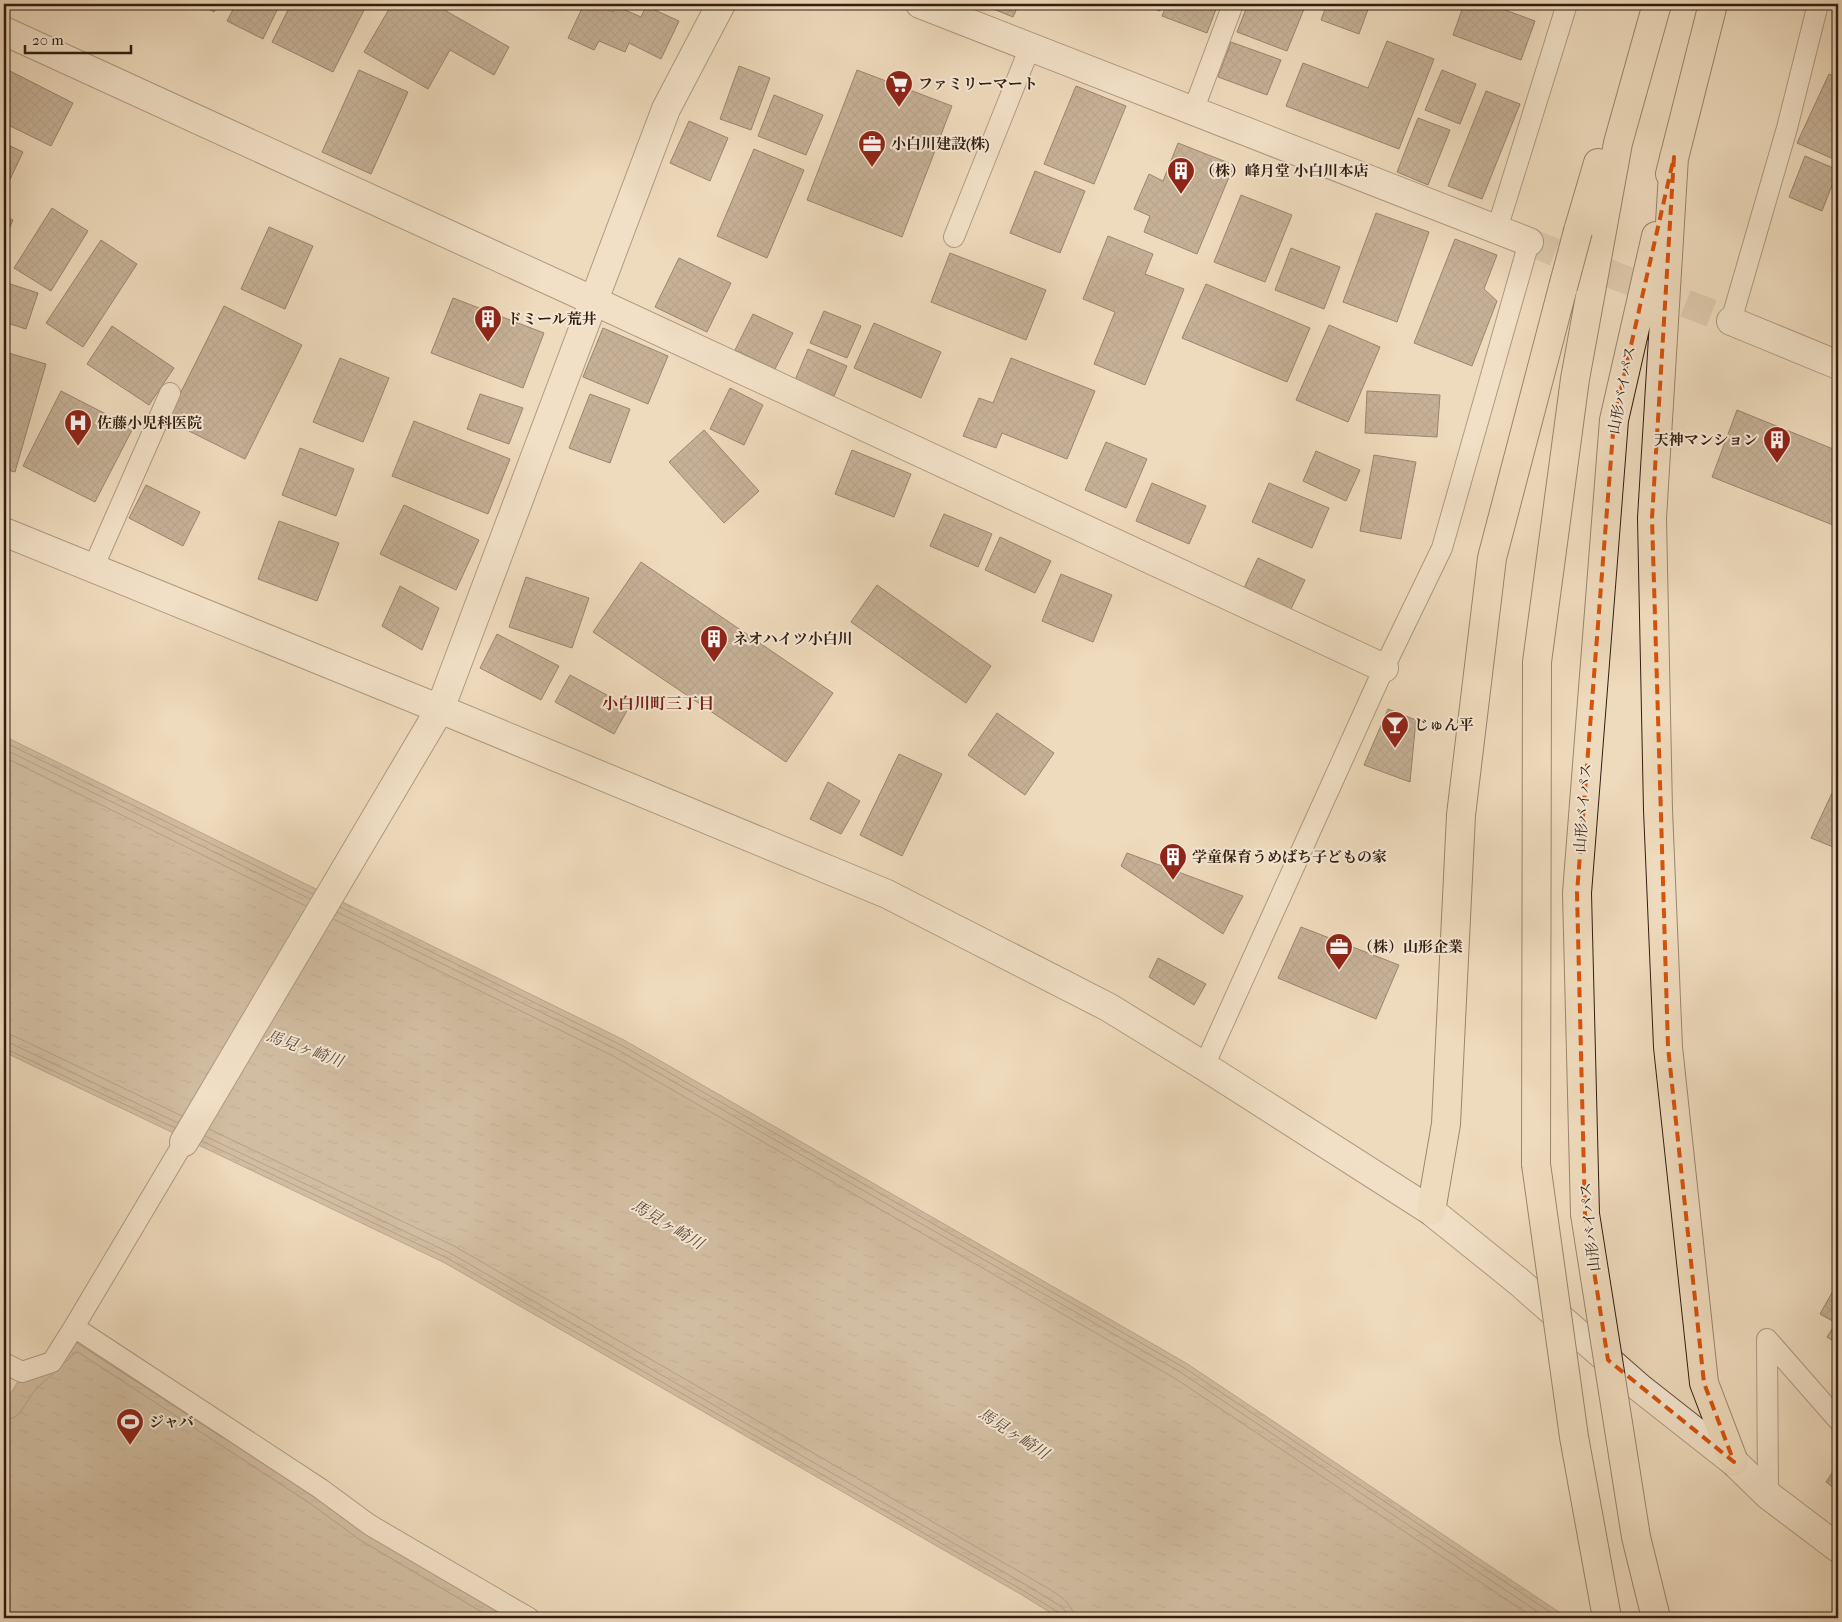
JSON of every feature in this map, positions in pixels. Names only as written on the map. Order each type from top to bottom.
[{"type":"highway","points":[[1431,1211],[1446,1124],[1462,815],[1492,558],[1578,231],[1643,4]]},
{"type":"highway","points":[[1607,1618],[1574,1437],[1536,1164],[1537,662],[1574,379],[1618,142],[1657,4]]},
{"type":"highway","name":"山形バイパス","points":[[1656,1618],[1636,1537],[1586,1214],[1577,893],[1614,420],[1674,157],[1713,4]]},
{"type":"highway","points":[[1674,157],[1652,518],[1658,810],[1668,1047],[1704,1383],[1734,1462]]},
{"type":"street","points":[[184,1142],[440,709],[666,110],[721,4]]},
{"type":"street","points":[[920,4],[1529,242]]},
{"type":"street","points":[[4,31],[594,301],[1384,668]]},
{"type":"street","points":[[1731,321],[1838,365]]},
{"type":"street","points":[[4,532],[440,709],[887,894],[1108,1007],[1431,1211],[1518,1281],[1640,1388],[1734,1462],[1768,1495],[1838,1548]]},
{"type":"lane","points":[[1193,111],[1233,4]]},
{"type":"lane","points":[[1497,229],[1567,4]]},
{"type":"lane","points":[[1731,321],[1787,128],[1818,4]]},
{"type":"lane","points":[[954,237],[1030,47]]},
{"type":"lane","points":[[1204,1066],[1384,668],[1442,548],[1529,242]]},
{"type":"lane","points":[[93,568],[170,393]]},
{"type":"lane","points":[[4,1363],[22,1372],[52,1362],[184,1142]]},
{"type":"lane","points":[[74,1328],[321,1489],[370,1525],[529,1618]]},
{"type":"lane","points":[[1768,1495],[1767,1339],[1838,1420]]},
{"type":"highlighted area","points":[[1674,157],[1652,518],[1668,1047],[1704,1383],[1734,1462],[1608,1360],[1585,1214],[1577,893],[1614,420]]},
{"type":"water","name":"馬見ヶ崎川","points":[[4,736],[624,1040],[1186,1363],[1568,1618],[1059,1618],[445,1263],[4,1052]]},
{"type":"water","name":"ジャバ","points":[[74,1327],[529,1618],[4,1618],[4,1404],[19,1380]]},
{"type":"building","points":[[199,4],[219,4],[214,12]]},
{"type":"building","points":[[236,4],[280,4],[263,39],[227,21]]},
{"type":"building","points":[[291,4],[367,4],[333,72],[272,42]]},
{"type":"building","points":[[392,4],[434,4],[509,47],[494,75],[450,50],[428,89],[364,52]]},
{"type":"building","points":[[584,4],[596,4],[613,12],[616,6],[641,17],[646,6],[679,21],[661,59],[629,43],[625,52],[599,41],[594,50],[568,38]]},
{"type":"building","points":[[981,4],[1019,4],[1013,17]]},
{"type":"building","points":[[1141,4],[1162,4],[1160,11]]},
{"type":"building","points":[[1167,4],[1218,4],[1207,33],[1162,16]]},
{"type":"building","points":[[1248,4],[1306,4],[1287,51],[1237,32]]},
{"type":"building","points":[[1327,4],[1370,4],[1359,34],[1321,20]]},
{"type":"building","points":[[1464,4],[1489,4],[1535,21],[1521,60],[1453,35]]},
{"type":"building","points":[[1387,41],[1434,59],[1399,149],[1286,106],[1303,63],[1368,88]]},
{"type":"building","points":[[1231,42],[1281,60],[1267,95],[1218,77]]},
{"type":"building","points":[[739,66],[770,78],[751,130],[720,119]]},
{"type":"building","points":[[4,68],[73,103],[51,146],[4,123]]},
{"type":"building","points":[[359,70],[408,92],[371,174],[322,152]]},
{"type":"building","points":[[857,70],[952,106],[902,237],[807,200]]},
{"type":"building","points":[[1442,70],[1476,84],[1460,124],[1425,110]]},
{"type":"building","points":[[1829,74],[1838,78],[1838,161],[1797,143]]},
{"type":"building","points":[[1076,86],[1126,106],[1094,184],[1044,164]]},
{"type":"building","points":[[1486,91],[1520,104],[1482,199],[1448,186]]},
{"type":"building","points":[[774,95],[823,115],[806,155],[758,136]]},
{"type":"building","points":[[1418,118],[1450,130],[1428,185],[1397,172]]},
{"type":"building","points":[[689,121],[728,138],[710,181],[670,163]]},
{"type":"building","points":[[4,143],[23,152],[4,192]]},
{"type":"building","name":"（株）峰月堂 小白川本店","points":[[1178,143],[1234,165],[1197,254],[1144,232],[1150,216],[1134,209],[1149,174],[1163,181]]},
{"type":"building","points":[[754,149],[804,170],[767,258],[717,236]]},
{"type":"building","points":[[1805,156],[1838,170],[1822,211],[1789,197]]},
{"type":"building","points":[[1035,171],[1085,191],[1060,253],[1010,233]]},
{"type":"building","points":[[1241,195],[1292,215],[1265,282],[1214,262]]},
{"type":"building","points":[[52,208],[88,231],[51,291],[14,268]]},
{"type":"building","points":[[1376,213],[1429,232],[1397,322],[1343,302]]},
{"type":"building","points":[[4,216],[13,220],[4,241]]},
{"type":"building","points":[[269,227],[313,246],[285,309],[241,289]]},
{"type":"building","points":[[1108,236],[1153,254],[1145,274],[1184,289],[1145,385],[1094,364],[1115,312],[1083,299]]},
{"type":"building","points":[[1455,239],[1497,255],[1484,289],[1497,301],[1472,366],[1414,343]]},
{"type":"building","points":[[101,240],[137,264],[83,347],[46,323]]},
{"type":"building","points":[[1291,248],[1340,267],[1324,309],[1275,290]]},
{"type":"building","points":[[950,253],[1046,290],[1026,340],[931,302]]},
{"type":"building","points":[[679,258],[731,283],[707,332],[655,307]]},
{"type":"building","points":[[4,282],[38,293],[26,329],[4,322]]},
{"type":"building","points":[[1206,284],[1310,328],[1287,382],[1182,338]]},
{"type":"building","name":"ドミール荒井","points":[[453,298],[544,333],[523,388],[431,353]]},
{"type":"building","points":[[224,306],[302,345],[245,459],[167,420]]},
{"type":"building","points":[[824,311],[861,326],[847,358],[810,343]]},
{"type":"building","points":[[753,314],[793,333],[775,369],[735,350]]},
{"type":"building","points":[[874,323],[941,352],[921,398],[854,368]]},
{"type":"building","points":[[1329,325],[1380,347],[1348,422],[1296,400]]},
{"type":"building","points":[[112,326],[174,368],[149,405],[87,364]]},
{"type":"building","points":[[603,328],[668,356],[648,404],[583,377]]},
{"type":"building","points":[[808,349],[847,366],[834,396],[795,380]]},
{"type":"building","points":[[5,352],[46,364],[15,472],[4,469]]},
{"type":"building","points":[[340,358],[389,378],[363,442],[313,422]]},
{"type":"building","points":[[1011,358],[1095,391],[1067,459],[1002,433],[996,448],[963,436],[979,398],[993,403]]},
{"type":"building","points":[[730,388],[763,405],[744,445],[710,429]]},
{"type":"building","name":"佐藤小児科医院","points":[[61,391],[133,428],[95,502],[23,466]]},
{"type":"building","points":[[1367,391],[1440,395],[1437,437],[1365,433]]},
{"type":"building","points":[[480,394],[523,408],[509,444],[467,429]]},
{"type":"building","points":[[590,394],[630,409],[610,463],[569,448]]},
{"type":"building","name":"天神マンション","points":[[1737,410],[1838,451],[1838,527],[1712,477]]},
{"type":"building","points":[[414,421],[510,459],[488,514],[392,476]]},
{"type":"building","points":[[704,430],[759,491],[724,523],[669,462]]},
{"type":"building","points":[[1106,442],[1147,459],[1126,508],[1085,490]]},
{"type":"building","points":[[300,448],[354,469],[336,516],[282,495]]},
{"type":"building","points":[[852,450],[911,474],[894,517],[835,494]]},
{"type":"building","points":[[1316,451],[1360,470],[1346,501],[1303,481]]},
{"type":"building","points":[[1374,455],[1416,462],[1401,539],[1360,531]]},
{"type":"building","points":[[1152,483],[1206,506],[1189,544],[1136,521]]},
{"type":"building","points":[[1269,483],[1329,508],[1312,548],[1252,522]]},
{"type":"building","points":[[146,485],[200,512],[183,546],[129,518]]},
{"type":"building","points":[[404,505],[479,540],[456,590],[380,554]]},
{"type":"building","points":[[944,514],[992,534],[978,567],[930,546]]},
{"type":"building","points":[[279,521],[339,543],[317,601],[258,579]]},
{"type":"building","points":[[1000,537],[1051,561],[1035,593],[985,570]]},
{"type":"building","points":[[1258,558],[1305,580],[1291,609],[1244,588]]},
{"type":"building","name":"ネオハイツ小白川","points":[[641,562],[833,693],[786,762],[593,632]]},
{"type":"building","points":[[1061,574],[1112,595],[1093,642],[1042,621]]},
{"type":"building","points":[[526,577],[589,598],[572,648],[509,627]]},
{"type":"building","points":[[877,585],[991,666],[966,703],[851,622]]},
{"type":"building","points":[[400,586],[439,608],[422,650],[382,626]]},
{"type":"building","points":[[497,634],[559,666],[541,700],[480,668]]},
{"type":"building","points":[[570,675],[629,707],[614,734],[555,702]]},
{"type":"building","points":[[1388,709],[1416,720],[1410,782],[1364,765]]},
{"type":"building","points":[[997,713],[1054,753],[1025,795],[968,755]]},
{"type":"building","points":[[899,754],[942,774],[902,856],[860,835]]},
{"type":"building","points":[[828,782],[860,801],[841,834],[810,819]]},
{"type":"building","points":[[1832,793],[1838,795],[1838,849],[1811,838]]},
{"type":"building","name":"学童保育うめばち子どもの家","points":[[1127,853],[1243,896],[1223,934],[1121,866]]},
{"type":"building","name":"（株）山形企業","points":[[1301,927],[1399,965],[1376,1019],[1278,978]]},
{"type":"building","points":[[1158,958],[1206,984],[1194,1005],[1149,977]]},
{"type":"building","points":[[1838,1282],[1838,1344],[1827,1337],[1836,1323],[1820,1314]]},
{"type":"building","points":[[1838,1464],[1838,1491],[1826,1482]]},
{"type":"tunnel","points":[[1529,242],[1731,321]]},
{"type":"place","name":"ファミリーマート","points":[[899,108]]},
{"type":"place","name":"小白川建設(株)","points":[[872,168]]},
{"type":"place","name":"（株）峰月堂 小白川本店","points":[[1181,195]]},
{"type":"place","name":"ドミール荒井","points":[[488,343]]},
{"type":"place","name":"佐藤小児科医院","points":[[78,447]]},
{"type":"place","name":"天神マンション","points":[[1777,464]]},
{"type":"place","name":"ネオハイツ小白川","points":[[714,663]]},
{"type":"place","name":"じゅん平","points":[[1395,749]]},
{"type":"place","name":"学童保育うめばち子どもの家","points":[[1173,881]]},
{"type":"place","name":"（株）山形企業","points":[[1339,971]]},
{"type":"place","name":"ジャバ","points":[[130,1446]]},
{"type":"district","name":"小白川町三丁目","points":[[658,703]]}]
